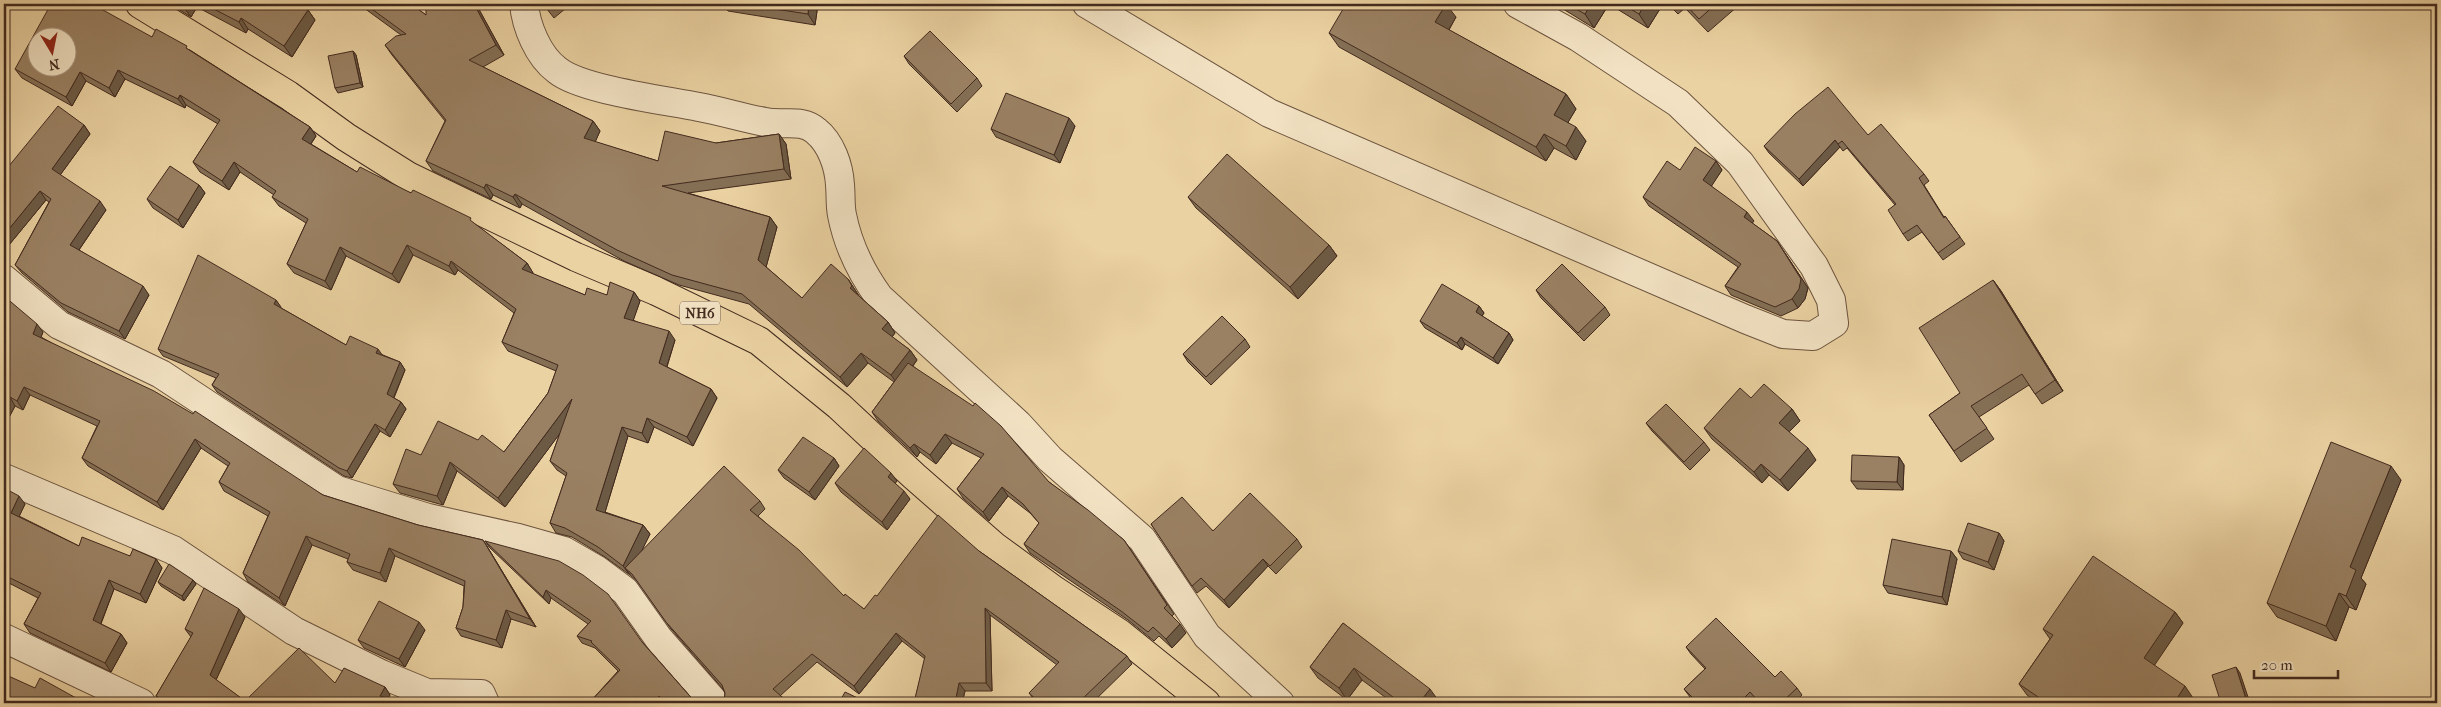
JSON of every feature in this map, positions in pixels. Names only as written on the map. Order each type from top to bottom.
[{"type":"highway","name":"NH6","points":[[140,4],[281,90],[346,137],[408,176],[576,257],[656,291],[759,341],[839,406],[914,476],[994,546],[1054,590],[1119,633],[1206,703]]},
{"type":"street","points":[[524,4],[525,18],[538,46],[556,70],[580,83],[735,114],[767,123],[804,124],[816,130],[825,140],[836,161],[840,182],[841,213],[849,243],[863,276],[879,297],[1018,424],[1050,459],[1142,539],[1207,636],[1280,703]]},
{"type":"street","points":[[1087,4],[1269,114],[1736,315],[1783,334],[1813,336],[1834,322],[1831,300],[1814,266],[1740,163],[1678,103],[1578,38],[1518,4]]},
{"type":"street","points":[[4,279],[59,325],[161,374],[337,490],[428,518],[518,538],[564,551],[597,570],[625,591],[659,639],[715,703]]},
{"type":"street","points":[[4,478],[173,550],[294,631],[381,674],[427,694],[481,694],[485,703]]},
{"type":"street","points":[[4,638],[141,703]]},
{"type":"building","points":[[51,4],[92,4],[152,37],[156,29],[187,46],[186,48],[310,127],[302,139],[357,172],[360,167],[411,193],[413,190],[471,218],[470,220],[527,263],[522,269],[585,295],[587,288],[607,295],[610,282],[634,292],[624,318],[669,331],[659,363],[711,389],[687,437],[647,418],[642,433],[622,427],[596,510],[643,525],[623,566],[598,547],[565,528],[550,523],[567,473],[550,461],[572,399],[498,498],[450,462],[437,496],[393,484],[406,449],[421,455],[438,421],[478,440],[482,435],[504,452],[548,393],[558,365],[502,342],[516,309],[451,261],[449,266],[407,245],[392,274],[340,247],[325,281],[287,264],[308,219],[272,197],[276,191],[234,162],[222,181],[193,162],[220,120],[180,95],[178,99],[118,70],[109,88],[80,72],[78,76],[78,28],[38,28]]},
{"type":"building","points":[[204,4],[265,4],[271,7],[273,4],[299,4],[308,10],[284,46],[241,18],[239,22]]},
{"type":"building","points":[[365,4],[411,4],[426,15],[426,4],[474,4],[496,45],[469,60],[593,121],[584,138],[658,161],[665,131],[716,143],[779,134],[784,169],[662,186],[770,217],[758,260],[802,298],[831,264],[848,279],[852,286],[850,288],[888,322],[882,329],[910,350],[891,375],[861,353],[840,377],[742,294],[672,275],[617,250],[515,194],[513,197],[486,184],[484,188],[426,161],[446,120],[385,45],[396,36],[406,34]]},
{"type":"building","points":[[544,4],[555,4],[548,10]]},
{"type":"building","points":[[742,4],[809,4],[808,14]]},
{"type":"building","points":[[1346,4],[1446,4],[1435,22],[1566,94],[1554,115],[1576,127],[1566,146],[1544,134],[1536,147],[1329,33]]},
{"type":"building","points":[[1567,4],[1591,4],[1585,14]]},
{"type":"building","points":[[1622,4],[1645,4],[1639,14]]},
{"type":"building","points":[[1685,4],[1716,4],[1699,19]]},
{"type":"building","points":[[930,31],[977,78],[951,104],[904,56]]},
{"type":"building","points":[[28,46],[28,76],[15,69]]},
{"type":"building","points":[[353,51],[360,83],[335,88],[328,56]]},
{"type":"building","points":[[31,78],[77,78],[66,97]]},
{"type":"building","points":[[1828,87],[1868,135],[1881,124],[1924,174],[1919,178],[1944,218],[1945,216],[1960,237],[1938,253],[1917,225],[1903,234],[1888,210],[1896,204],[1842,141],[1838,144],[1835,140],[1799,179],[1764,146],[1795,114]]},
{"type":"building","points":[[1006,93],[1069,118],[1054,155],[991,129]]},
{"type":"building","points":[[58,106],[84,125],[52,169],[100,201],[70,245],[143,286],[119,331],[61,303],[15,265],[51,199],[40,191],[4,235],[4,172]]},
{"type":"building","points":[[1695,147],[1716,161],[1703,180],[1747,212],[1744,217],[1777,241],[1801,279],[1799,289],[1792,299],[1775,307],[1725,286],[1741,264],[1643,197],[1667,161],[1680,170]]},
{"type":"building","points":[[1227,154],[1329,245],[1290,287],[1188,197]]},
{"type":"building","points":[[170,166],[199,185],[178,220],[147,199]]},
{"type":"building","points":[[198,255],[276,300],[274,304],[346,345],[350,336],[378,349],[376,353],[400,362],[387,394],[401,402],[385,430],[375,424],[347,471],[339,468],[212,385],[219,374],[158,349]]},
{"type":"building","points":[[1562,264],[1605,307],[1578,333],[1536,290]]},
{"type":"building","points":[[1993,280],[2055,380],[2035,394],[2022,374],[1971,406],[1987,428],[1954,451],[1929,415],[1960,393],[1919,328]]},
{"type":"building","points":[[1442,284],[1479,306],[1476,312],[1509,333],[1493,358],[1461,337],[1457,343],[1420,321]]},
{"type":"building","points":[[4,296],[37,324],[33,334],[154,391],[193,414],[195,411],[323,495],[418,525],[483,540],[530,619],[506,610],[496,640],[456,628],[463,607],[465,581],[389,548],[380,573],[347,562],[350,554],[306,536],[279,598],[243,573],[270,512],[219,482],[230,463],[195,439],[157,502],[82,458],[100,421],[24,387],[17,401],[10,397],[4,408]]},
{"type":"building","points":[[1222,316],[1245,339],[1206,377],[1183,354]]},
{"type":"building","points":[[908,363],[973,406],[975,403],[1001,426],[1049,482],[1088,510],[1124,540],[1167,605],[1164,608],[1180,624],[1166,639],[1153,627],[1148,632],[1024,544],[1039,523],[1023,504],[1002,487],[983,512],[957,489],[984,454],[945,434],[930,455],[914,444],[910,448],[872,412]]},
{"type":"building","points":[[1764,384],[1792,409],[1779,423],[1808,448],[1780,480],[1761,464],[1754,472],[1704,428],[1740,388],[1751,398]]},
{"type":"building","points":[[1666,404],[1704,442],[1684,462],[1646,423]]},
{"type":"building","points":[[803,437],[834,458],[809,492],[778,470]]},
{"type":"building","points":[[2331,442],[2391,466],[2350,567],[2356,570],[2346,596],[2339,593],[2326,626],[2267,603]]},
{"type":"building","points":[[864,448],[891,473],[888,477],[904,491],[882,522],[835,483]]},
{"type":"building","points":[[1852,455],[1899,457],[1897,482],[1851,481]]},
{"type":"building","points":[[724,466],[760,501],[750,510],[799,550],[844,596],[845,594],[864,609],[875,595],[877,596],[938,515],[979,551],[1127,656],[1079,702],[1074,697],[1067,703],[1040,703],[1029,693],[1059,662],[985,608],[986,683],[959,683],[955,703],[914,703],[925,656],[896,633],[854,686],[812,654],[773,689],[789,703],[722,703],[725,693],[722,685],[666,622],[632,574],[625,568]]},
{"type":"building","points":[[4,488],[19,496],[11,513],[79,546],[82,537],[130,556],[133,549],[156,559],[140,594],[109,580],[93,620],[121,634],[105,663],[24,624],[41,593],[4,575]]},
{"type":"building","points":[[1250,493],[1297,539],[1270,566],[1263,559],[1224,600],[1201,578],[1192,586],[1151,524],[1182,497],[1213,531]]},
{"type":"building","points":[[1968,523],[1999,533],[1988,562],[1958,551]]},
{"type":"building","points":[[1892,539],[1951,551],[1942,597],[1883,585]]},
{"type":"building","points":[[485,541],[559,561],[583,575],[608,594],[642,642],[696,703],[667,703],[659,696],[652,703],[589,703],[620,670],[592,641],[577,636],[591,621],[546,590],[543,597]]},
{"type":"building","points":[[2093,556],[2175,612],[2144,658],[2185,686],[2174,703],[2047,703],[2019,684],[2053,635],[2043,629]]},
{"type":"building","points":[[169,564],[193,580],[182,596],[158,582]]},
{"type":"building","points":[[204,588],[239,609],[210,675],[245,701],[299,648],[335,683],[344,668],[385,687],[380,696],[402,703],[168,703],[156,696],[193,633],[185,629]]},
{"type":"building","points":[[379,601],[419,622],[399,659],[358,640]]},
{"type":"building","points":[[1716,618],[1775,677],[1781,671],[1797,688],[1781,703],[1760,703],[1750,692],[1740,702],[1737,699],[1733,703],[1698,703],[1684,689],[1706,668],[1686,647]]},
{"type":"building","points":[[1343,623],[1430,689],[1419,703],[1401,703],[1354,668],[1339,688],[1310,667]]},
{"type":"building","points":[[2236,667],[2246,699],[2252,703],[2221,703],[2212,675]]},
{"type":"building","points":[[4,674],[35,688],[40,678],[85,703],[4,703]]},
{"type":"building","points":[[845,692],[868,703],[839,703]]},
{"type":"building","points":[[1170,698],[1176,703],[1165,703]]}]
